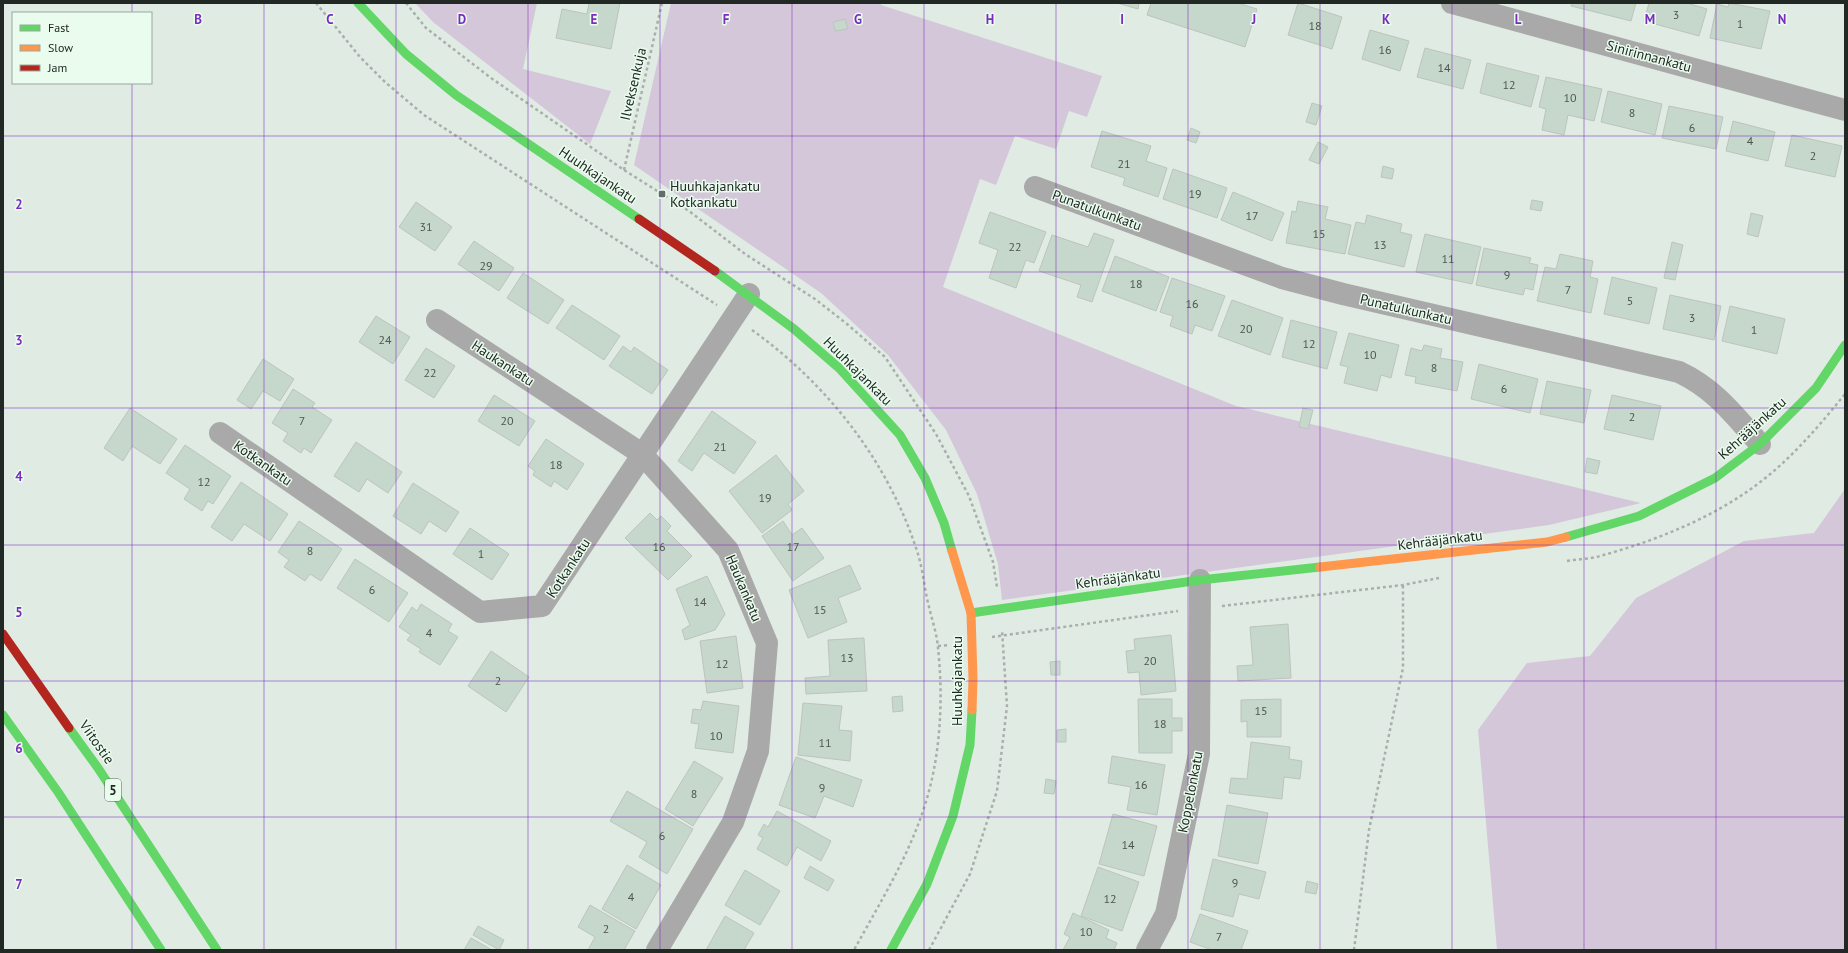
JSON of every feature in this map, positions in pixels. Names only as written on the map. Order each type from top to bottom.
[{"type":"main road","name":"Huuhkajankatu","points":[[358,3],[406,54],[456,95],[749,294],[794,329],[839,368],[900,435],[925,478],[944,523],[971,613],[973,679],[970,745],[953,816],[927,884],[891,950]]},
{"type":"main road","name":"Kehrääjänkatu","points":[[971,613],[1200,580],[1547,542],[1639,516],[1715,478],[1742,459],[1760,444],[1816,388],[1845,345]]},
{"type":"main road","name":"Viitostie","points":[[3,634],[98,768],[217,950]]},
{"type":"main road","points":[[3,715],[58,792],[161,950]]},
{"type":"street","name":"Sinirinnankatu","points":[[1452,3],[1845,110]]},
{"type":"street","name":"Punatulkunkatu","points":[[1035,187],[1282,278],[1351,296],[1679,372],[1698,380],[1718,396],[1760,444]]},
{"type":"street","name":"Kotkankatu","points":[[220,433],[480,612],[542,606],[749,294]]},
{"type":"street","name":"Haukankatu","points":[[437,320],[642,454],[728,550],[767,643],[758,751],[733,822],[657,950]]},
{"type":"street","name":"Koppelonkatu","points":[[1146,950],[1166,914],[1199,754],[1200,580]]},
{"type":"path","points":[[316,3],[360,57],[385,82],[424,114],[733,316],[779,349],[813,382],[855,430],[874,458],[895,495],[917,549],[938,646],[940,678],[939,736],[929,792],[905,856],[854,950]]},
{"type":"path","points":[[406,3],[426,28],[491,78],[624,170],[689,211],[745,254],[815,300],[847,324],[885,357],[936,434],[969,496],[993,562],[1001,609],[1007,706],[997,791],[970,874],[929,950]]},
{"type":"path","name":"Ilveksenkuja","points":[[624,170],[662,3]]},
{"type":"path","points":[[1354,950],[1369,830],[1403,668],[1403,585]]},
{"type":"shaded area","points":[[415,3],[537,3],[523,69],[611,91],[590,144],[433,22]]},
{"type":"shaded area","points":[[671,3],[881,3],[881,5],[1102,76],[1087,117],[1069,111],[1056,149],[1015,136],[996,185],[980,179],[943,287],[1236,406],[1641,503],[1549,525],[1002,600],[998,564],[977,494],[946,430],[888,355],[821,293],[634,165]]},
{"type":"shaded area","points":[[1845,489],[1845,950],[1497,950],[1478,730],[1527,663],[1590,656],[1636,598],[1744,541],[1814,533]]},
{"type":"building","points":[[589,3],[620,3],[611,49],[556,38],[562,9],[587,14]]},
{"type":"building","points":[[1117,3],[1139,3],[1138,9]]},
{"type":"building","points":[[1151,3],[1238,3],[1257,9],[1245,47],[1147,15]]},
{"type":"building","points":[[1298,3],[1342,17],[1332,49],[1288,35]]},
{"type":"building","points":[[1572,3],[1636,3],[1631,21],[1571,6]]},
{"type":"building","points":[[1649,3],[1687,3],[1707,9],[1699,36],[1644,21]]},
{"type":"building","points":[[1729,3],[1770,11],[1761,49],[1710,38],[1717,4],[1728,7]]},
{"type":"building","points":[[845,19],[848,29],[835,31],[833,22]]},
{"type":"building","points":[[1370,30],[1409,41],[1400,71],[1362,59]]},
{"type":"building","points":[[1425,48],[1471,60],[1463,89],[1417,77]]},
{"type":"building","points":[[1487,63],[1539,76],[1531,107],[1480,93]]},
{"type":"building","points":[[1546,77],[1602,89],[1594,121],[1568,115],[1564,135],[1542,130],[1546,109],[1539,107]]},
{"type":"building","points":[[1608,91],[1662,104],[1655,135],[1601,122]]},
{"type":"building","points":[[1312,103],[1322,106],[1316,125],[1306,122]]},
{"type":"building","points":[[1669,106],[1723,117],[1716,149],[1662,138]]},
{"type":"building","points":[[1733,121],[1775,132],[1768,161],[1726,151]]},
{"type":"building","points":[[1191,128],[1200,132],[1196,143],[1187,140]]},
{"type":"building","points":[[1102,131],[1151,146],[1146,161],[1167,168],[1158,197],[1123,185],[1125,178],[1091,167]]},
{"type":"building","points":[[1792,135],[1842,146],[1835,177],[1785,166]]},
{"type":"building","points":[[1318,142],[1328,147],[1319,164],[1309,160]]},
{"type":"building","points":[[1383,166],[1394,169],[1392,179],[1381,177]]},
{"type":"building","points":[[1173,169],[1227,188],[1217,218],[1163,199]]},
{"type":"building","points":[[1233,192],[1284,213],[1272,241],[1221,220]]},
{"type":"building","points":[[1532,200],[1543,202],[1541,211],[1530,209]]},
{"type":"building","points":[[1298,201],[1328,207],[1325,219],[1351,225],[1345,254],[1286,243],[1292,211],[1296,212]]},
{"type":"building","points":[[416,202],[452,227],[435,251],[399,227]]},
{"type":"building","points":[[990,212],[1046,232],[1034,263],[1026,260],[1016,288],[989,278],[998,250],[979,243]]},
{"type":"building","points":[[1751,213],[1763,216],[1758,237],[1747,234]]},
{"type":"building","points":[[1367,215],[1402,224],[1400,232],[1412,235],[1404,267],[1348,254],[1356,222],[1365,224]]},
{"type":"building","points":[[1094,233],[1114,240],[1092,302],[1077,297],[1081,285],[1039,271],[1052,235],[1088,247]]},
{"type":"building","points":[[1425,234],[1481,247],[1472,284],[1416,272]]},
{"type":"building","points":[[474,241],[514,268],[499,291],[458,264]]},
{"type":"building","points":[[1672,242],[1683,245],[1675,280],[1664,278]]},
{"type":"building","points":[[1484,248],[1531,258],[1529,263],[1538,265],[1533,290],[1525,288],[1523,295],[1476,285]]},
{"type":"building","points":[[1560,254],[1593,261],[1590,277],[1598,279],[1591,313],[1537,301],[1545,267],[1556,269]]},
{"type":"building","points":[[1115,256],[1169,277],[1156,311],[1102,291]]},
{"type":"building","points":[[523,273],[564,300],[548,324],[507,298]]},
{"type":"building","points":[[1612,277],[1657,288],[1649,324],[1604,314]]},
{"type":"building","points":[[1172,278],[1225,296],[1212,331],[1195,325],[1192,334],[1170,326],[1173,316],[1160,312]]},
{"type":"building","points":[[1670,295],[1721,306],[1714,340],[1663,329]]},
{"type":"building","points":[[1232,300],[1283,318],[1270,355],[1218,336]]},
{"type":"building","points":[[572,305],[620,336],[604,360],[556,328]]},
{"type":"building","points":[[1730,306],[1785,319],[1777,354],[1722,341]]},
{"type":"building","points":[[376,316],[410,337],[393,364],[359,342]]},
{"type":"building","points":[[1291,320],[1337,332],[1327,369],[1282,357]]},
{"type":"building","points":[[1349,333],[1399,345],[1391,378],[1381,375],[1377,391],[1344,383],[1348,367],[1340,365]]},
{"type":"building","points":[[1424,345],[1442,349],[1440,358],[1463,362],[1457,391],[1415,383],[1416,377],[1405,375],[1411,348],[1422,351]]},
{"type":"building","points":[[623,346],[631,352],[634,347],[668,370],[652,394],[609,366]]},
{"type":"building","points":[[426,348],[455,366],[434,398],[405,380]]},
{"type":"building","points":[[263,359],[294,379],[280,401],[263,391],[251,409],[237,400]]},
{"type":"building","points":[[1479,364],[1538,379],[1530,413],[1471,399]]},
{"type":"building","points":[[1547,381],[1591,390],[1584,423],[1540,414]]},
{"type":"building","points":[[293,389],[315,403],[312,407],[332,420],[311,453],[304,448],[301,453],[283,441],[288,433],[272,423]]},
{"type":"building","points":[[494,395],[535,421],[519,446],[478,421]]},
{"type":"building","points":[[1612,395],[1661,406],[1653,440],[1604,429]]},
{"type":"building","points":[[130,408],[177,439],[160,464],[132,446],[123,461],[104,448]]},
{"type":"building","points":[[1303,408],[1313,410],[1308,429],[1299,427]]},
{"type":"building","points":[[712,411],[756,442],[734,474],[704,453],[692,471],[678,461]]},
{"type":"building","points":[[546,439],[584,464],[567,490],[554,481],[551,487],[533,475],[535,471],[528,466]]},
{"type":"building","points":[[356,442],[402,472],[388,493],[367,479],[359,492],[334,476]]},
{"type":"building","points":[[185,445],[231,476],[213,504],[208,501],[202,511],[184,499],[190,489],[166,473]]},
{"type":"building","points":[[776,455],[804,491],[788,504],[792,510],[762,533],[729,491]]},
{"type":"building","points":[[1587,458],[1600,461],[1597,474],[1585,472]]},
{"type":"building","points":[[241,482],[288,514],[270,541],[244,524],[232,541],[211,527]]},
{"type":"building","points":[[413,483],[459,512],[446,532],[429,521],[421,534],[393,516]]},
{"type":"building","points":[[650,513],[657,520],[661,516],[671,526],[667,531],[692,556],[668,580],[625,538]]},
{"type":"building","points":[[299,521],[342,549],[321,581],[310,574],[305,581],[284,567],[289,560],[278,552]]},
{"type":"building","points":[[783,521],[792,535],[802,528],[824,558],[793,581],[762,536]]},
{"type":"building","points":[[470,528],[509,554],[492,580],[453,554]]},
{"type":"building","points":[[355,559],[408,593],[389,622],[337,588]]},
{"type":"building","points":[[850,565],[861,589],[838,598],[847,622],[808,638],[789,590]]},
{"type":"building","points":[[707,576],[725,614],[715,630],[685,640],[682,630],[690,625],[676,589]]},
{"type":"building","points":[[421,604],[452,624],[448,631],[458,637],[440,665],[419,652],[421,649],[407,640],[411,635],[399,627],[412,607],[417,611]]},
{"type":"building","points":[[1288,624],[1291,678],[1238,681],[1237,666],[1253,665],[1250,627]]},
{"type":"building","points":[[1171,635],[1176,691],[1141,695],[1139,672],[1128,673],[1126,651],[1135,650],[1134,639]]},
{"type":"building","points":[[736,636],[743,688],[707,693],[700,641]]},
{"type":"building","points":[[864,638],[867,691],[806,694],[805,678],[830,676],[828,640]]},
{"type":"building","points":[[491,651],[529,677],[506,712],[468,686]]},
{"type":"building","points":[[1060,661],[1060,675],[1051,675],[1050,662]]},
{"type":"building","points":[[902,696],[903,711],[893,712],[892,697]]},
{"type":"building","points":[[1138,699],[1172,699],[1172,718],[1182,718],[1182,731],[1172,731],[1172,753],[1139,753]]},
{"type":"building","points":[[1281,699],[1281,737],[1247,737],[1247,721],[1241,722],[1241,700]]},
{"type":"building","points":[[703,701],[739,706],[733,753],[695,748],[699,724],[691,723],[693,709],[701,710]]},
{"type":"building","points":[[803,703],[842,706],[839,730],[852,731],[850,761],[798,755]]},
{"type":"building","points":[[1066,729],[1066,742],[1057,742],[1057,730]]},
{"type":"building","points":[[1251,742],[1290,747],[1289,759],[1302,761],[1300,779],[1284,777],[1282,799],[1229,793],[1231,778],[1247,779]]},
{"type":"building","points":[[1112,756],[1165,765],[1157,815],[1127,810],[1131,787],[1108,783]]},
{"type":"building","points":[[796,757],[862,780],[853,807],[824,796],[815,818],[779,805]]},
{"type":"building","points":[[694,761],[723,778],[693,826],[665,809]]},
{"type":"building","points":[[1046,779],[1056,781],[1054,794],[1044,793]]},
{"type":"building","points":[[627,791],[693,829],[667,874],[639,857],[647,842],[610,821]]},
{"type":"building","points":[[1227,805],[1268,813],[1258,864],[1218,856]]},
{"type":"building","points":[[777,811],[831,841],[821,861],[797,847],[787,866],[757,849],[763,838],[758,835],[764,824],[768,827]]},
{"type":"building","points":[[1113,814],[1157,826],[1144,876],[1099,864]]},
{"type":"building","points":[[1213,859],[1266,872],[1259,899],[1239,894],[1233,917],[1201,909]]},
{"type":"building","points":[[627,865],[661,885],[636,929],[602,909]]},
{"type":"building","points":[[810,866],[834,880],[828,891],[804,878]]},
{"type":"building","points":[[1098,867],[1139,882],[1122,931],[1081,916]]},
{"type":"building","points":[[745,870],[780,891],[760,925],[725,905]]},
{"type":"building","points":[[1307,881],[1318,884],[1316,894],[1305,892]]},
{"type":"building","points":[[590,905],[635,931],[624,950],[588,950],[595,937],[578,927]]},
{"type":"building","points":[[1073,913],[1109,930],[1106,938],[1117,943],[1114,950],[1063,950],[1070,937],[1064,934]]},
{"type":"building","points":[[1200,914],[1248,931],[1241,950],[1212,950],[1190,942]]},
{"type":"building","points":[[725,916],[754,933],[744,950],[706,950]]},
{"type":"building","points":[[478,926],[504,940],[499,950],[473,935]]},
{"type":"building","points":[[471,938],[492,950],[464,950]]},
{"type":"traffic: fast","points":[[358,3],[406,54],[456,95],[639,219]]},
{"type":"traffic: fast","points":[[715,271],[794,329],[839,368],[900,435],[925,478],[944,523],[952,551]]},
{"type":"traffic: fast","points":[[1566,537],[1639,516],[1715,478],[1760,444],[1816,388],[1845,345]]},
{"type":"traffic: fast","points":[[971,613],[1200,580],[1320,567]]},
{"type":"traffic: fast","points":[[891,950],[927,884],[953,816],[970,745],[972,710]]},
{"type":"traffic: fast","points":[[3,715],[58,792],[161,950]]},
{"type":"traffic: fast","points":[[69,728],[98,768],[217,950]]},
{"type":"traffic: slow","points":[[1320,567],[1547,542],[1566,537]]},
{"type":"traffic: slow","points":[[952,551],[971,613],[973,679],[972,710]]},
{"type":"traffic: jam","points":[[639,219],[715,271]]},
{"type":"traffic: jam","points":[[3,634],[69,728]]},
{"type":"place","name":"Huuhkajankatu Kotkankatu","points":[[662,194]]}]
